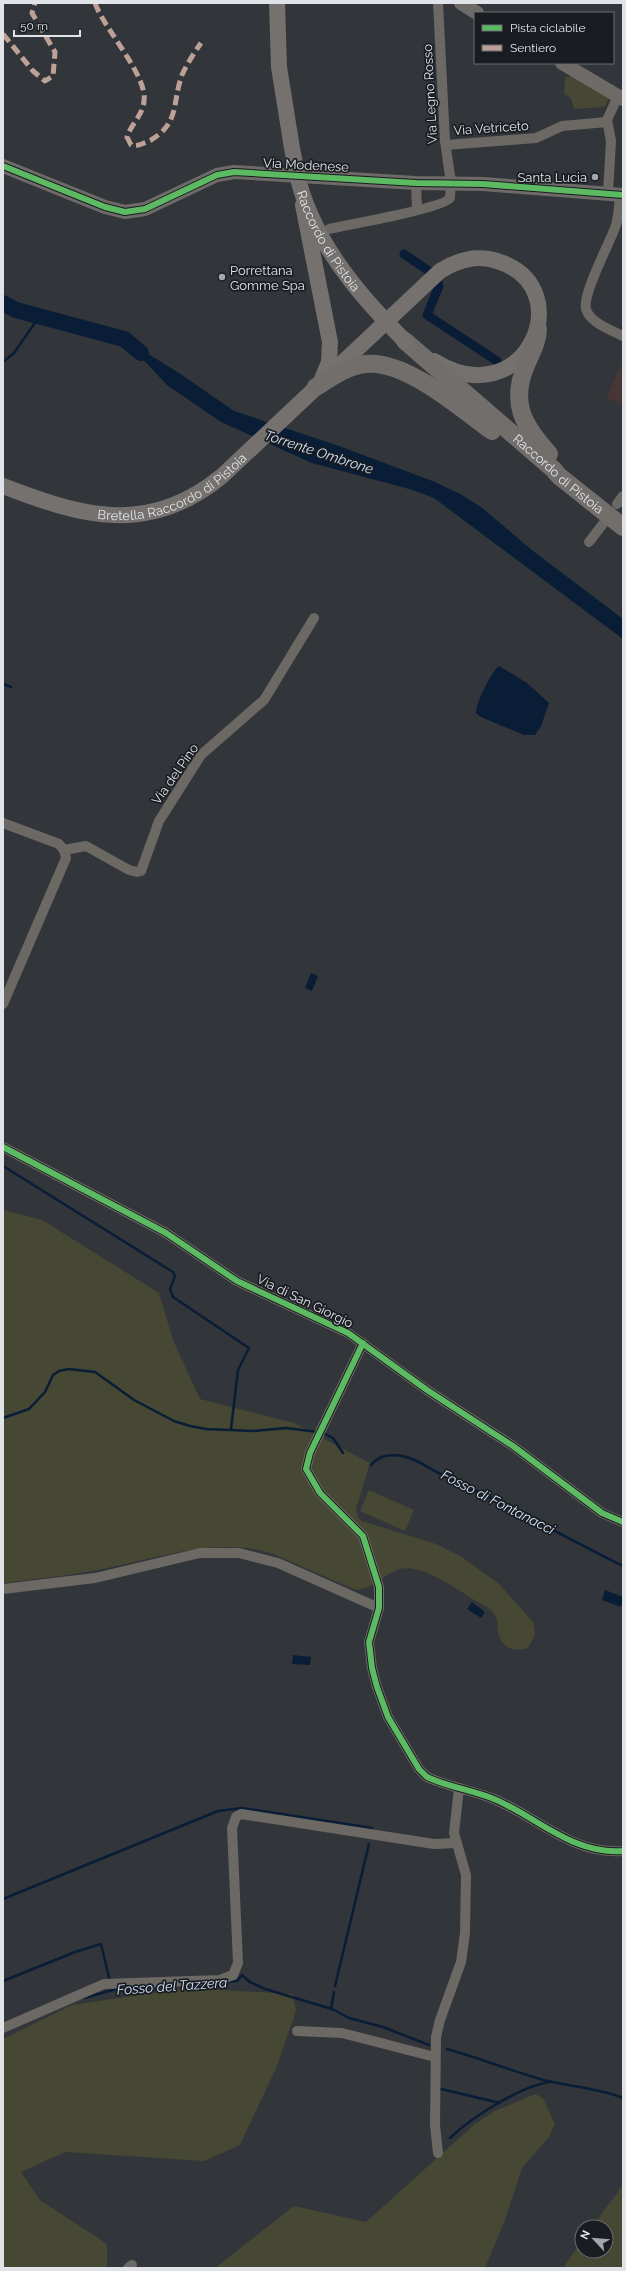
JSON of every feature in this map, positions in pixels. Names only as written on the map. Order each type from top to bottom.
[{"type":"highway","points":[[538,330],[537,338],[521,380],[519,403],[528,429],[558,470]]},
{"type":"highway","name":"Raccordo di Pistoia","points":[[405,341],[478,403],[488,408],[623,528]]},
{"type":"highway","points":[[316,387],[337,373],[357,366],[373,364],[395,367],[428,386],[558,470]]},
{"type":"highway","name":"Raccordo di Pistoia","points":[[558,470],[621,505]]},
{"type":"main road","name":"Raccordo di Pistoia","points":[[277,3],[279,67],[290,142],[300,185],[309,212],[331,252],[371,305],[405,341]]},
{"type":"main road","points":[[300,185],[329,337],[330,352],[327,370],[316,387]]},
{"type":"main road","points":[[316,387],[435,275],[459,261],[476,258],[504,263],[520,274],[529,283],[536,297],[539,312],[538,330],[526,352],[516,363],[504,369],[486,374],[466,374],[454,371],[405,341]]},
{"type":"main road","name":"Bretella Raccordo di Pistoia","points":[[3,486],[49,503],[95,515],[141,513],[173,505],[189,498],[212,484],[316,387]]},
{"type":"street","name":"Via Legno Rosso","points":[[417,210],[448,201],[451,197],[451,183],[446,145],[438,3]]},
{"type":"street","points":[[461,3],[475,12]]},
{"type":"street","points":[[564,64],[620,98],[608,113],[607,122],[611,141],[617,194],[616,227],[589,290],[586,305],[588,313],[594,320],[623,336]]},
{"type":"street","name":"Via Vetriceto","points":[[446,145],[539,137],[558,127],[607,122]]},
{"type":"street","name":"Via Modenese","points":[[3,166],[105,207],[125,212],[138,211],[151,207],[213,177],[228,173],[416,183],[451,183],[617,194]]},
{"type":"street","points":[[329,229],[417,210],[416,183]]},
{"type":"street","points":[[589,542],[606,520]]},
{"type":"street","name":"Via del Pino","points":[[64,850],[82,845],[89,846],[129,870],[136,872],[141,871],[159,822],[201,755],[264,700],[314,618]]},
{"type":"street","points":[[3,823],[54,842],[64,850],[66,858],[3,1004]]},
{"type":"street","name":"Via di San Giorgio","points":[[3,1147],[166,1233],[232,1278],[340,1328],[428,1390],[513,1446],[602,1513],[623,1522]]},
{"type":"street","points":[[363,1343],[310,1453],[306,1469],[320,1493],[362,1536],[379,1587],[379,1608],[371,1631],[369,1652],[377,1687],[388,1717],[424,1775],[496,1800],[579,1845],[598,1851],[623,1851]]},
{"type":"street","points":[[3,1589],[95,1578],[200,1553],[239,1553],[278,1563],[379,1608]]},
{"type":"street","points":[[438,2153],[435,2057],[437,2028],[460,1962],[464,1941],[467,1879],[457,1844],[454,1824],[459,1788]]},
{"type":"street","points":[[3,2028],[36,2012],[110,1983],[220,1980],[233,1975],[237,1968],[238,1958],[232,1828],[236,1817],[241,1814],[434,1844],[457,1844]]},
{"type":"street","points":[[297,2032],[342,2033],[435,2057]]},
{"type":"shaded area","points":[[623,361],[623,405],[606,397]]},
{"type":"green space","points":[[575,76],[609,98],[605,107],[574,109],[571,98],[564,94],[565,77]]},
{"type":"green space","points":[[3,1210],[42,1220],[159,1293],[173,1340],[200,1399],[294,1423],[370,1463],[356,1509],[358,1517],[362,1521],[436,1544],[462,1557],[499,1584],[533,1622],[535,1635],[528,1648],[518,1650],[509,1648],[502,1642],[498,1632],[497,1619],[492,1612],[448,1583],[416,1569],[406,1568],[397,1570],[372,1585],[356,1590],[271,1553],[249,1548],[205,1548],[183,1551],[119,1566],[62,1576],[3,1583]]},
{"type":"green space","points":[[369,1490],[414,1510],[405,1531],[360,1511]]},
{"type":"green space","points":[[185,1988],[293,1994],[296,2011],[277,2066],[240,2145],[204,2161],[65,2152],[21,2172],[40,2200],[107,2244],[107,2268],[3,2268],[3,2039],[72,2005]]},
{"type":"green space","points":[[535,2094],[543,2098],[555,2124],[549,2137],[522,2168],[505,2220],[485,2268],[215,2268],[294,2206],[366,2222],[476,2123],[495,2111]]},
{"type":"green space","points":[[623,2185],[623,2268],[563,2268],[574,2252],[574,2259],[614,2259],[614,2219],[598,2219]]},
{"type":"water","points":[[124,339],[179,373],[234,411],[339,446],[435,482],[462,495],[481,507],[533,551],[623,619],[623,639],[434,498],[413,490],[312,463],[221,422],[167,385]]},
{"type":"water","points":[[499,666],[527,683],[549,703],[541,726],[535,735],[524,735],[481,717],[476,713],[476,709],[484,688],[492,674]]},
{"type":"water","points":[[311,973],[318,976],[312,991],[305,988]]},
{"type":"water","points":[[605,1590],[623,1597],[621,1607],[602,1600]]},
{"type":"water","points":[[472,1602],[485,1612],[481,1618],[467,1609]]},
{"type":"water","points":[[293,1655],[311,1657],[310,1665],[292,1664]]},
{"type":"waterway","points":[[404,254],[429,271]]},
{"type":"waterway","points":[[438,282],[439,286],[427,315],[497,361]]},
{"type":"waterway","name":"Torrente Ombrone","points":[[3,303],[16,310],[124,339],[141,353]]},
{"type":"waterway","points":[[3,362],[14,353],[39,317]]},
{"type":"waterway","points":[[3,684],[11,687]]},
{"type":"waterway","points":[[3,1166],[173,1272],[175,1276],[170,1289],[173,1297],[249,1348],[238,1370],[231,1429]]},
{"type":"waterway","name":"Fosso di Fontanacci","points":[[3,1418],[29,1409],[45,1392],[53,1375],[59,1371],[69,1369],[95,1372],[134,1400],[174,1421],[190,1426],[206,1429],[253,1431],[286,1428],[318,1432]]},
{"type":"waterway","name":"Fosso di Fontanacci","points":[[323,1433],[333,1438],[343,1453]]},
{"type":"waterway","name":"Fosso di Fontanacci","points":[[371,1465],[379,1458],[388,1455],[402,1456],[414,1460],[623,1566]]},
{"type":"waterway","points":[[3,1899],[218,1811],[242,1808],[372,1828]]},
{"type":"waterway","points":[[335,1986],[369,1844]]},
{"type":"waterway","points":[[3,1981],[75,1952],[101,1944],[110,1982]]},
{"type":"waterway","name":"Fosso del Tazzera","points":[[227,1982],[237,1981],[242,1975],[250,1982],[265,1989],[332,2009],[349,2018],[383,2027],[429,2045]]},
{"type":"waterway","name":"Fosso del Tazzera","points":[[84,1998],[113,1990],[134,1988]]},
{"type":"waterway","points":[[331,2009],[334,1992]]},
{"type":"waterway","name":"Fosso del Tazzera","points":[[447,2049],[540,2079],[592,2089],[623,2098]]},
{"type":"waterway","points":[[450,2138],[483,2112],[510,2096],[537,2085],[549,2082]]},
{"type":"waterway","points":[[441,2089],[500,2103]]},
{"type":"marked path","points":[[3,34],[33,71],[45,81],[53,76],[55,52],[32,13],[35,3]]},
{"type":"marked path","points":[[95,3],[107,26],[133,66],[143,91],[143,106],[127,137],[131,145],[139,145],[151,140],[167,126],[174,111],[182,75],[201,43]]},
{"type":"cycle path","points":[[3,166],[105,207],[125,212],[145,209],[217,175],[234,172],[416,183],[483,184],[623,195]]},
{"type":"cycle path","points":[[3,1147],[166,1233],[237,1281],[348,1333],[427,1390],[513,1446],[602,1513],[623,1522]]},
{"type":"cycle path","points":[[363,1343],[310,1453],[306,1469],[320,1493],[363,1536],[379,1587],[379,1608],[369,1642],[372,1668],[388,1717],[419,1769],[427,1777],[494,1799],[572,1841],[605,1851],[623,1851]]},
{"type":"place","name":"Santa Lucia","points":[[595,177]]},
{"type":"place","name":"Porrettana Gomme Spa","points":[[222,277]]}]
